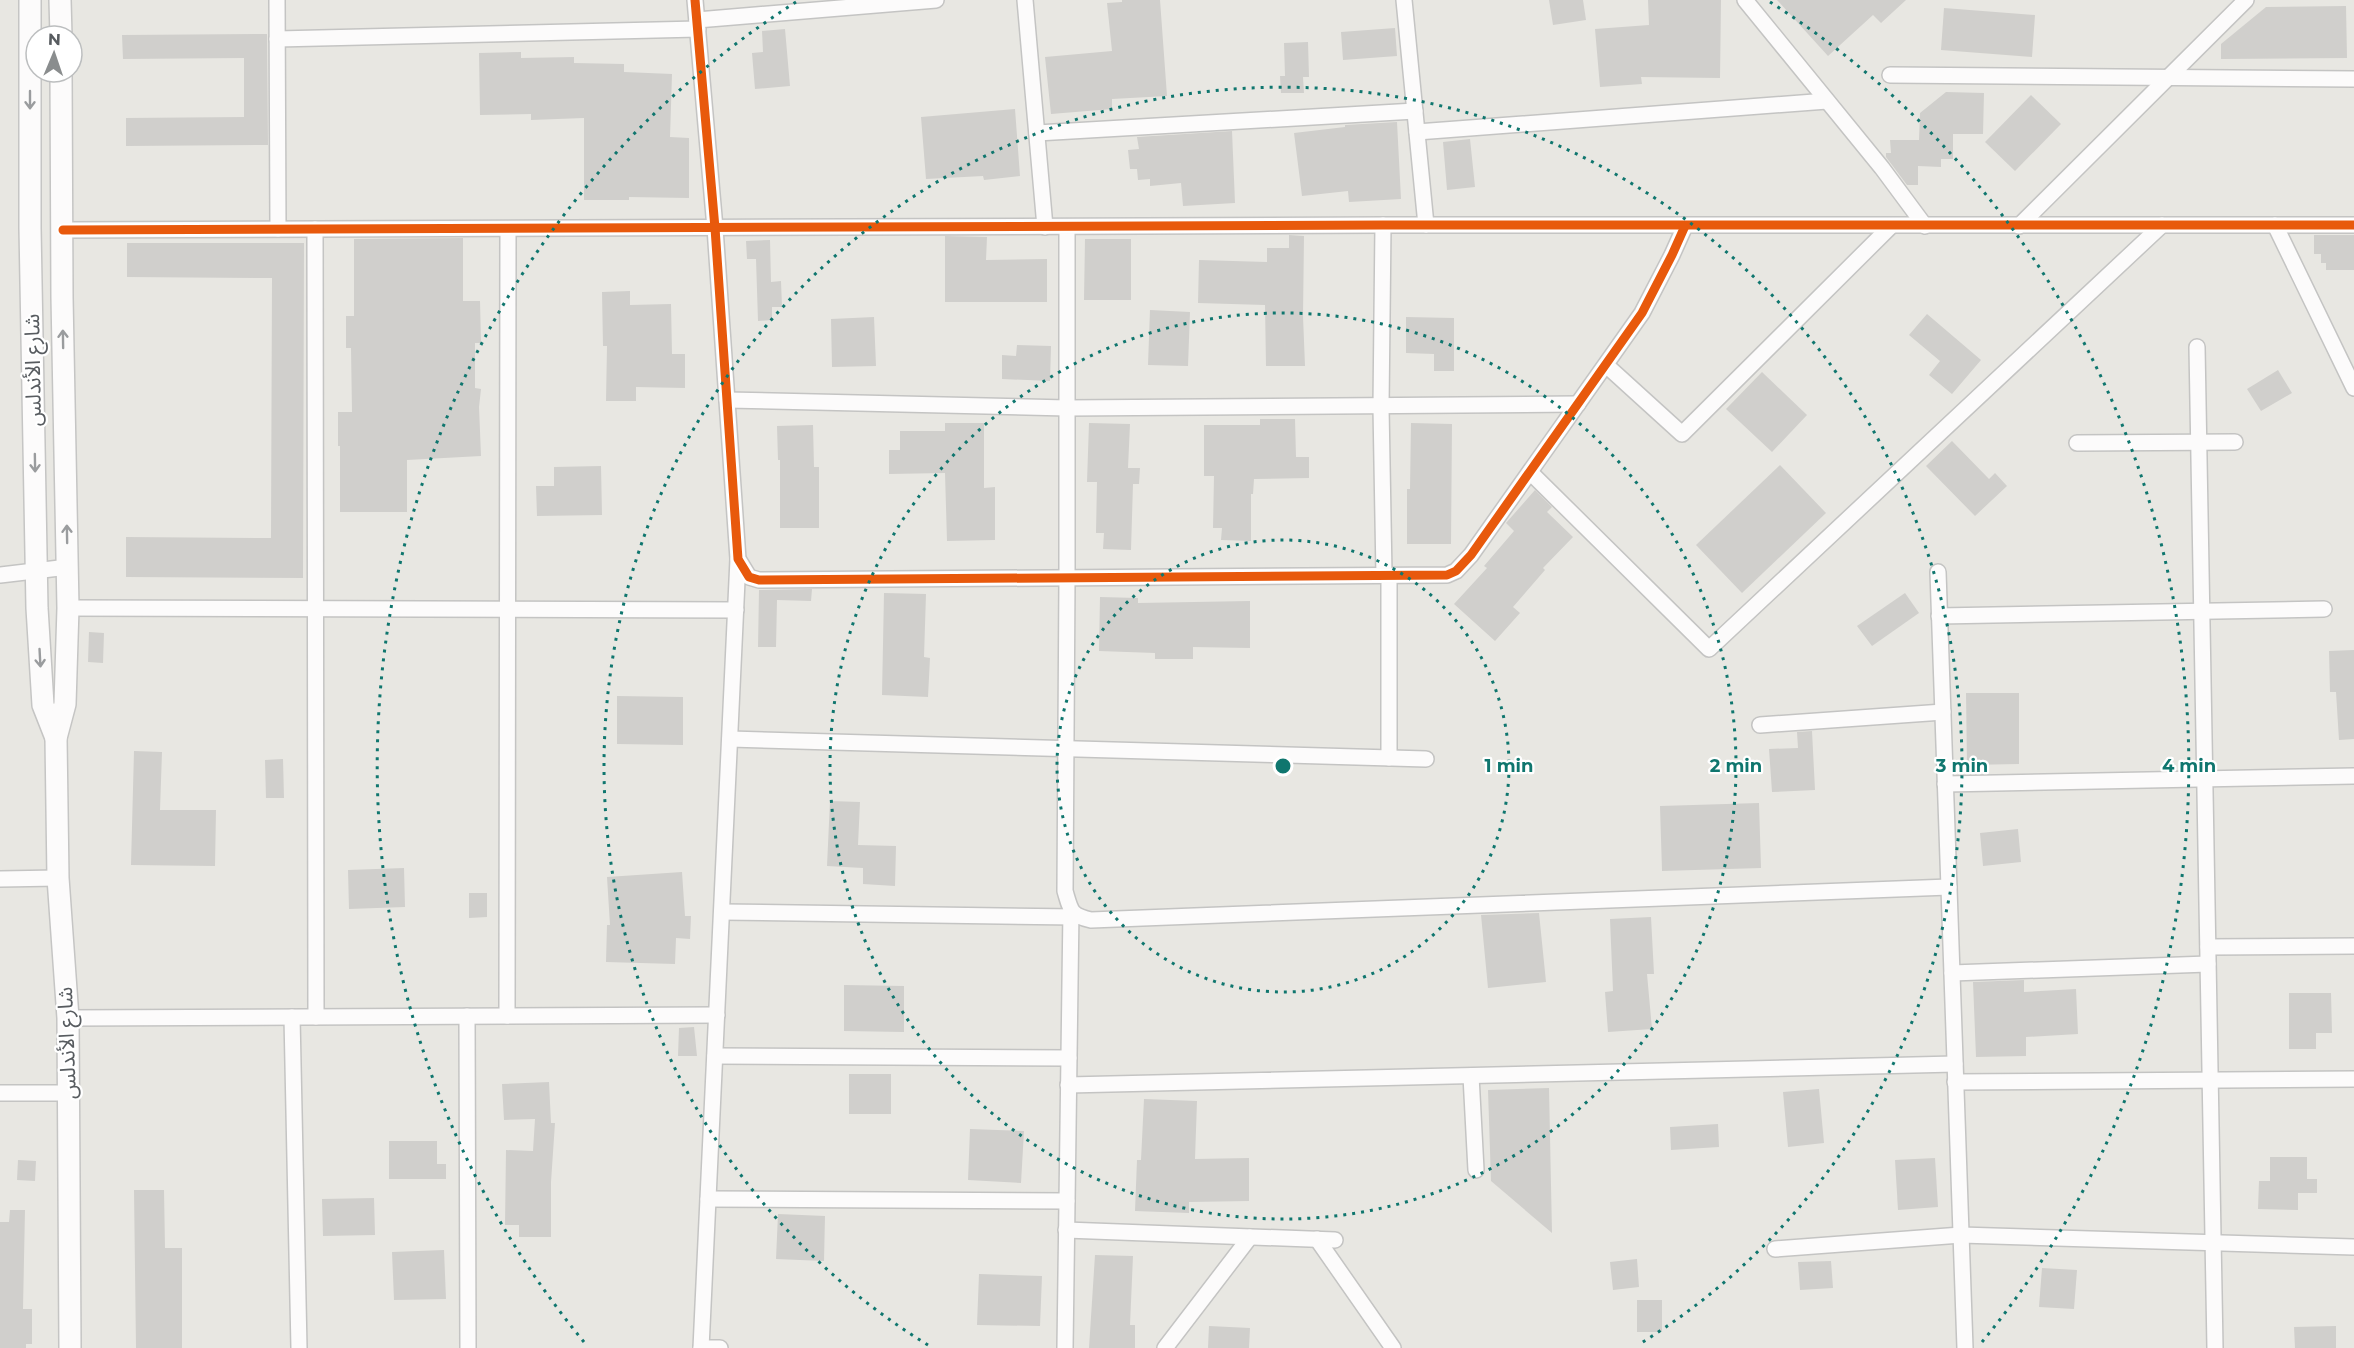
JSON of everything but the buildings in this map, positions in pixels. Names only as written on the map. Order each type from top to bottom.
[{"type":"main road","name":"شارع الأندلس","points":[[30,0],[30,228],[36,572],[43,705],[56,738]]},
{"type":"main road","points":[[60,0],[61,24]]},
{"type":"main road","name":"شارع الأندلس","points":[[61,84],[68,608],[64,704],[56,738],[58,878],[68,1018],[70,1348]]},
{"type":"street","points":[[277,0],[278,229]]},
{"type":"street","points":[[695,0],[715,228],[738,560],[701,1348],[720,1348]]},
{"type":"street","points":[[277,39],[697,25],[936,0]]},
{"type":"street","points":[[1025,0],[1045,227]]},
{"type":"street","points":[[1404,0],[1426,225]]},
{"type":"street","points":[[1745,0],[1925,226]]},
{"type":"street","points":[[2019,226],[2246,0]]},
{"type":"street","points":[[1890,75],[2354,79]]},
{"type":"street","points":[[1417,132],[1827,101]]},
{"type":"street","points":[[1037,133],[1415,111]]},
{"type":"street","points":[[63,230],[1383,225],[2354,225]]},
{"type":"street","points":[[1383,225],[1381,407],[1389,758]]},
{"type":"street","points":[[1530,472],[1708,649],[2162,225]]},
{"type":"street","points":[[2275,225],[2354,388]]},
{"type":"street","points":[[738,560],[749,577],[759,580],[1447,575],[1456,571],[1471,555],[1642,313],[1685,226]]},
{"type":"street","points":[[1606,365],[1682,434],[1891,226]]},
{"type":"street","points":[[1065,1348],[1072,914],[1065,891],[1067,227]]},
{"type":"street","points":[[315,229],[316,1017]]},
{"type":"street","points":[[507,1016],[508,229]]},
{"type":"street","points":[[2197,347],[2215,1348]]},
{"type":"street","points":[[727,400],[1068,408],[1578,404]]},
{"type":"street","points":[[2077,443],[2235,442]]},
{"type":"street","points":[[0,575],[68,567]]},
{"type":"street","points":[[1938,572],[1965,1348]]},
{"type":"street","points":[[68,608],[736,610]]},
{"type":"street","points":[[1939,616],[2324,609]]},
{"type":"street","points":[[1760,724],[1943,712]]},
{"type":"street","points":[[730,739],[1426,759]]},
{"type":"street","points":[[1945,784],[2354,776]]},
{"type":"street","points":[[0,879],[58,878]]},
{"type":"street","points":[[722,912],[1072,914],[1090,920],[1949,887]]},
{"type":"street","points":[[2208,947],[2354,946]]},
{"type":"street","points":[[1952,973],[2208,964]]},
{"type":"street","points":[[68,1018],[717,1015]]},
{"type":"street","points":[[467,1016],[468,1348]]},
{"type":"street","points":[[292,1017],[299,1348]]},
{"type":"street","points":[[715,1056],[1069,1058]]},
{"type":"street","points":[[1068,1085],[1955,1065]]},
{"type":"street","points":[[1471,1076],[1476,1170]]},
{"type":"street","points":[[1956,1082],[2354,1079]]},
{"type":"street","points":[[0,1093],[69,1094]]},
{"type":"street","points":[[708,1199],[1067,1202]]},
{"type":"street","points":[[1066,1230],[1335,1240]]},
{"type":"street","points":[[1775,1249],[1961,1235],[2354,1247]]},
{"type":"street","points":[[1165,1348],[1250,1237]]},
{"type":"street","points":[[1317,1239],[1393,1348]]},
{"type":"cycle path","points":[[695,0],[715,228],[738,559],[749,577],[759,580],[1447,575],[1456,571],[1471,555],[1642,313],[1685,226]]},
{"type":"cycle path","points":[[63,230],[1383,225],[2354,225]]}]
